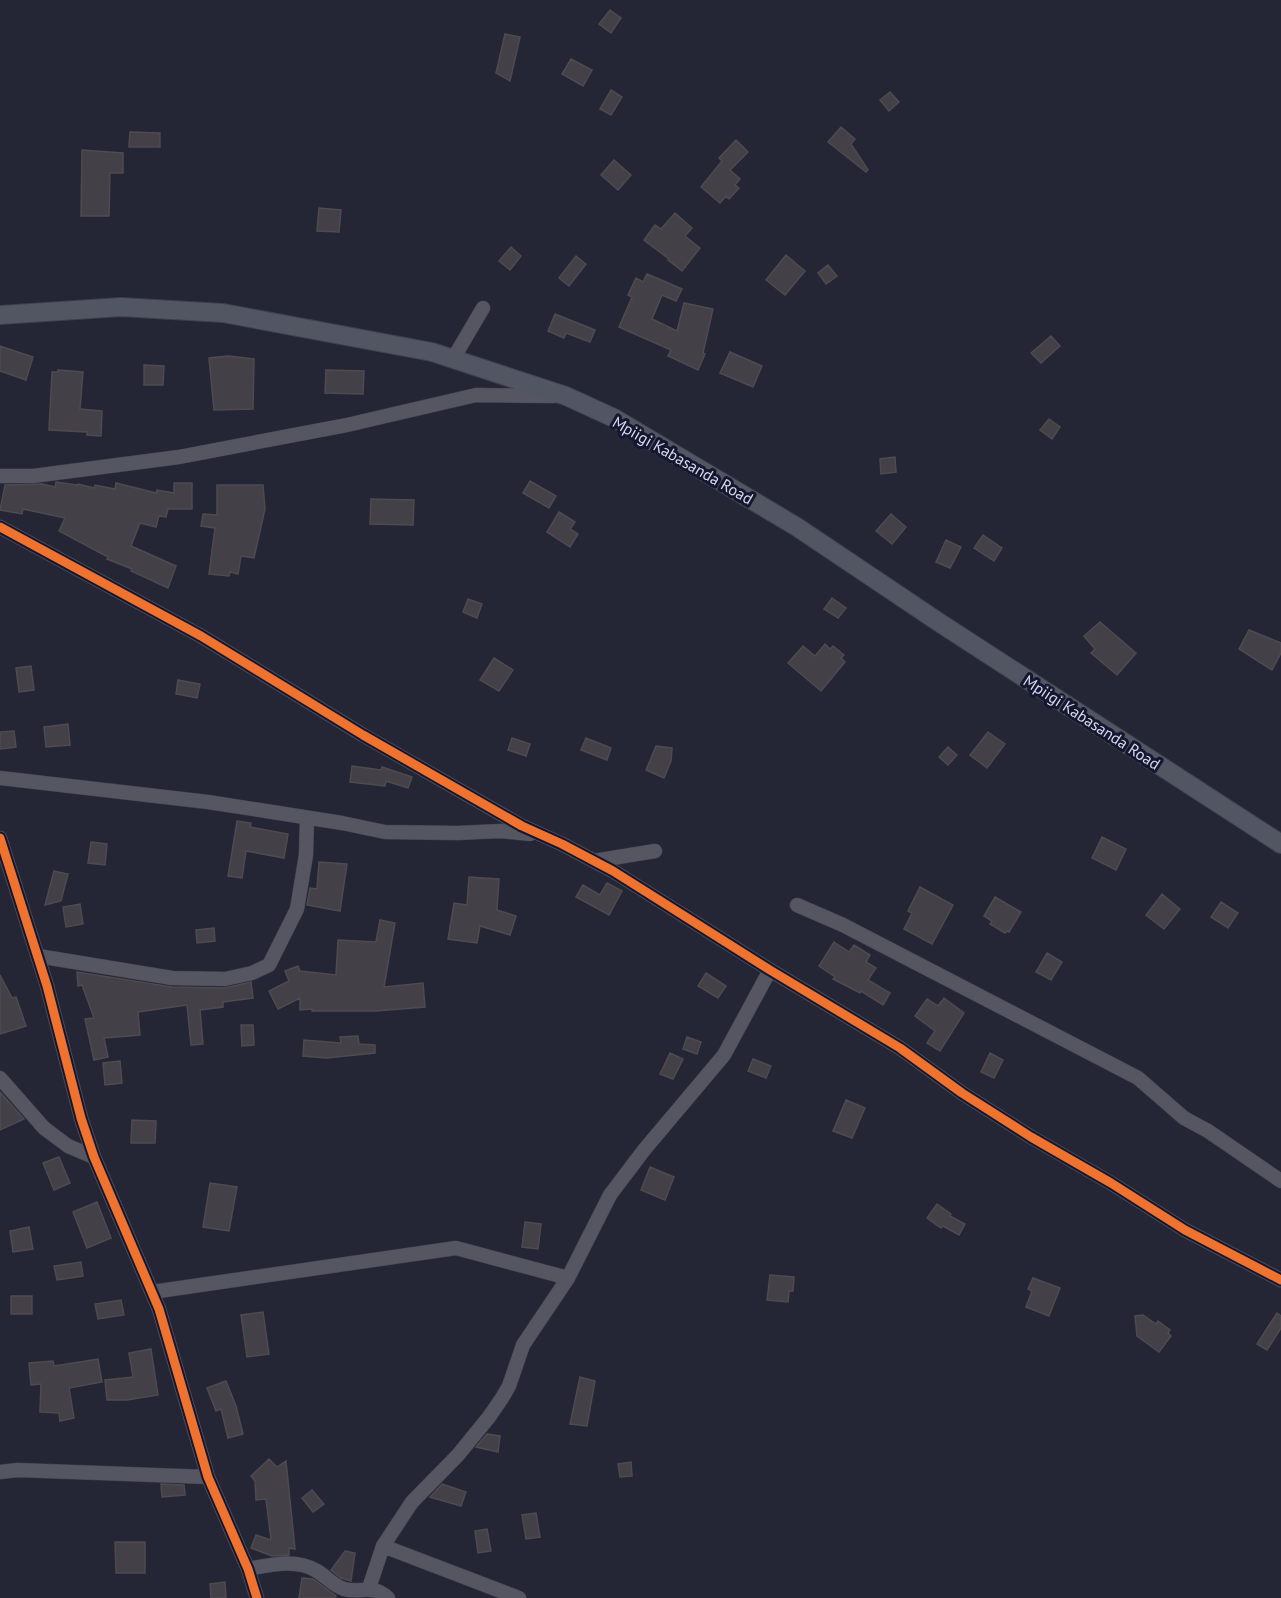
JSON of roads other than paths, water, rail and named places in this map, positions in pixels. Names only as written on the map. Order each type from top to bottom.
[{"type":"main road","name":"Mpiigi Kabasanda Road","points":[[0,315],[122,307],[223,313],[432,352],[566,396],[614,418],[797,527],[950,630],[1281,844]]},
{"type":"street","points":[[453,359],[483,308]]},
{"type":"street","points":[[0,476],[33,476],[180,457],[347,425],[476,395],[566,396]]},
{"type":"street","points":[[0,527],[201,636],[353,729],[538,834],[594,861],[900,1048],[962,1093],[1030,1137],[1111,1183],[1185,1230],[1281,1280]]},
{"type":"street","points":[[0,778],[188,800],[385,831],[458,834],[500,831],[538,834]]},
{"type":"street","points":[[38,956],[172,978],[225,979],[252,973],[269,965],[297,909],[306,855],[307,818]]},
{"type":"street","points":[[0,838],[47,986],[78,1107],[94,1157],[159,1309],[208,1477],[248,1569],[257,1598]]},
{"type":"street","points":[[594,861],[655,851]]},
{"type":"street","points":[[797,905],[843,925],[1138,1078],[1184,1118],[1208,1131],[1281,1181]]},
{"type":"street","points":[[369,1588],[383,1546],[412,1502],[458,1455],[489,1417],[509,1386],[523,1345],[568,1278],[610,1195],[644,1150],[724,1055],[770,970]]},
{"type":"street","points":[[0,1078],[44,1128],[68,1146],[94,1157]]},
{"type":"street","points":[[152,1292],[456,1248],[568,1278]]},
{"type":"street","points":[[0,1472],[18,1470],[208,1477]]},
{"type":"street","points":[[383,1546],[519,1598]]},
{"type":"street","points":[[248,1569],[283,1563],[302,1566],[317,1571],[332,1585],[347,1590],[369,1588],[383,1593],[388,1598]]}]
